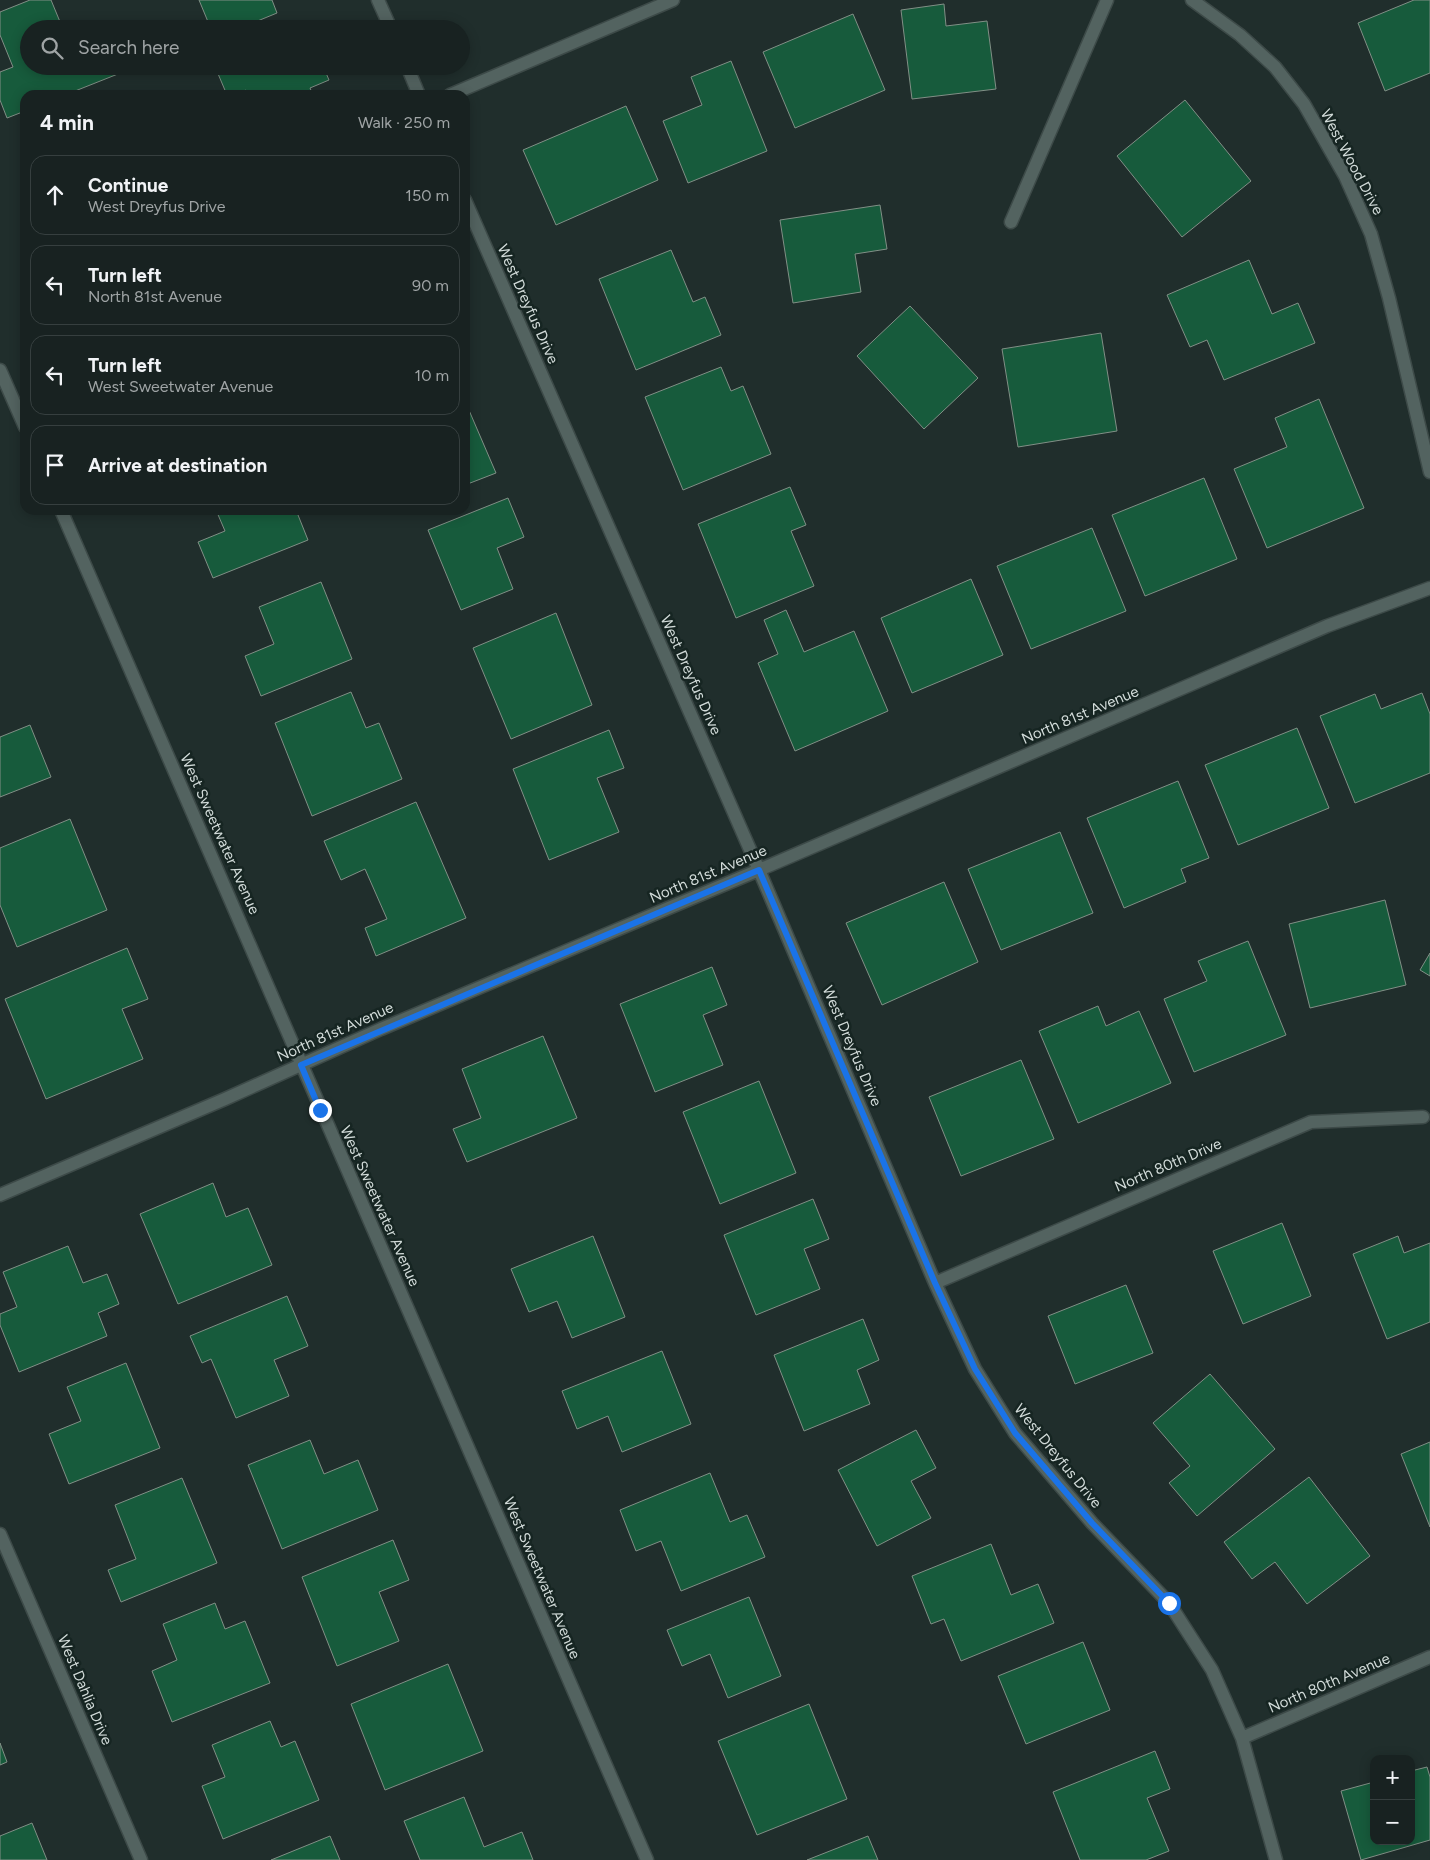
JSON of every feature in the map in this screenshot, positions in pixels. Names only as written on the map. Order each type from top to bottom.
[{"type":"street","points":[[378,0],[386,20]]},
{"type":"street","points":[[462,90],[673,0]]},
{"type":"street","points":[[1011,222],[1107,0]]},
{"type":"street","name":"West Wood Drive","points":[[1192,0],[1240,35],[1275,67],[1304,104],[1345,176],[1371,234],[1391,308],[1430,472]]},
{"type":"street","points":[[411,75],[417,90]]},
{"type":"street","name":"West Dreyfus Drive","points":[[470,211],[759,870],[935,1283],[975,1369],[1015,1433],[1092,1523],[1169,1603],[1212,1670],[1242,1738],[1276,1860]]},
{"type":"street","points":[[0,370],[20,416]]},
{"type":"street","name":"West Sweetwater Avenue","points":[[63,515],[647,1860]]},
{"type":"street","name":"North 81st Avenue","points":[[0,1195],[1327,626],[1430,588]]},
{"type":"street","name":"North 80th Drive","points":[[935,1283],[1311,1122],[1422,1117]]},
{"type":"street","name":"West Dahlia Drive","points":[[0,1534],[141,1860]]},
{"type":"street","name":"North 80th Avenue","points":[[1242,1738],[1430,1657]]},
{"type":"building","points":[[30,0],[51,0],[59,20],[20,20],[20,75],[115,75],[78,90],[20,90],[20,113],[7,118],[0,100],[0,72],[13,67],[0,35],[0,12]]},
{"type":"building","points":[[199,0],[272,0],[277,13],[260,20],[207,20]]},
{"type":"building","points":[[1414,0],[1430,0],[1430,73],[1385,91],[1358,23]]},
{"type":"building","points":[[944,4],[946,26],[987,21],[996,89],[912,99],[901,10]]},
{"type":"building","points":[[853,14],[885,90],[795,128],[763,52]]},
{"type":"building","points":[[731,61],[767,151],[688,183],[663,121],[702,105],[691,77]]},
{"type":"building","points":[[219,75],[327,75],[329,80],[310,88],[311,90],[225,90]]},
{"type":"building","points":[[1185,100],[1251,181],[1182,237],[1117,156]]},
{"type":"building","points":[[626,106],[658,180],[556,225],[523,150]]},
{"type":"building","points":[[880,205],[887,249],[855,254],[861,292],[793,303],[780,220]]},
{"type":"building","points":[[671,250],[693,302],[705,297],[721,335],[636,370],[599,279]]},
{"type":"building","points":[[1249,260],[1272,314],[1298,303],[1315,343],[1224,380],[1207,340],[1190,347],[1167,295]]},
{"type":"building","points":[[910,306],[978,378],[924,429],[857,356]]},
{"type":"building","points":[[1101,333],[1117,431],[1018,447],[1002,349]]},
{"type":"building","points":[[721,367],[731,391],[743,386],[771,454],[683,490],[645,397]]},
{"type":"building","points":[[1319,399],[1364,508],[1267,548],[1234,469],[1287,447],[1275,418]]},
{"type":"building","points":[[470,413],[496,473],[470,483]]},
{"type":"building","points":[[1204,478],[1237,559],[1145,596],[1112,515]]},
{"type":"building","points":[[790,487],[806,525],[791,531],[814,586],[736,618],[698,524]]},
{"type":"building","points":[[508,498],[524,537],[497,548],[513,589],[461,610],[428,530],[466,515],[470,515],[470,513]]},
{"type":"building","points":[[218,515],[298,515],[308,540],[213,578],[198,542],[225,531]]},
{"type":"building","points":[[1092,528],[1126,611],[1031,649],[997,566]]},
{"type":"building","points":[[971,579],[1003,655],[912,693],[881,618]]},
{"type":"building","points":[[321,582],[352,659],[261,696],[245,656],[274,644],[259,607]]},
{"type":"building","points":[[786,610],[804,652],[854,631],[888,711],[795,751],[758,663],[778,654],[764,620]]},
{"type":"building","points":[[556,613],[592,705],[511,739],[473,648]]},
{"type":"building","points":[[351,692],[366,728],[379,723],[402,779],[312,816],[275,723]]},
{"type":"building","points":[[1422,693],[1430,714],[1430,773],[1355,803],[1320,716],[1375,694],[1381,709]]},
{"type":"building","points":[[30,725],[51,777],[0,797],[0,737]]},
{"type":"building","points":[[1297,728],[1329,808],[1238,845],[1205,765]]},
{"type":"building","points":[[609,730],[624,768],[597,778],[619,832],[549,860],[513,769]]},
{"type":"building","points":[[1178,781],[1209,858],[1181,869],[1186,882],[1124,908],[1087,818]]},
{"type":"building","points":[[416,802],[466,918],[376,956],[365,928],[387,919],[365,869],[341,880],[324,841]]},
{"type":"building","points":[[70,819],[107,910],[17,947],[0,905],[0,848]]},
{"type":"building","points":[[1060,832],[1093,913],[1001,950],[968,869]]},
{"type":"building","points":[[944,882],[978,962],[882,1005],[846,923]]},
{"type":"building","points":[[1385,900],[1406,985],[1310,1008],[1289,924]]},
{"type":"building","points":[[1248,941],[1286,1035],[1194,1072],[1164,999],[1207,981],[1198,961]]},
{"type":"building","points":[[127,948],[148,999],[122,1009],[143,1059],[46,1099],[5,999]]},
{"type":"building","points":[[1430,953],[1430,976],[1420,970]]},
{"type":"building","points":[[712,967],[727,1005],[703,1015],[723,1065],[655,1092],[620,1004]]},
{"type":"building","points":[[1098,1006],[1106,1026],[1139,1011],[1171,1083],[1078,1123],[1039,1031]]},
{"type":"building","points":[[543,1036],[577,1118],[467,1162],[453,1129],[481,1118],[462,1069]]},
{"type":"building","points":[[1021,1060],[1054,1139],[961,1176],[929,1097]]},
{"type":"building","points":[[759,1081],[796,1173],[720,1204],[683,1112]]},
{"type":"building","points":[[213,1183],[226,1217],[248,1208],[272,1265],[178,1304],[140,1214]]},
{"type":"building","points":[[813,1199],[829,1239],[804,1249],[820,1289],[756,1315],[724,1235]]},
{"type":"building","points":[[1282,1223],[1311,1296],[1243,1324],[1213,1251]]},
{"type":"building","points":[[593,1236],[625,1317],[572,1338],[557,1301],[529,1312],[511,1269]]},
{"type":"building","points":[[1398,1236],[1404,1253],[1430,1243],[1430,1322],[1387,1339],[1353,1254]]},
{"type":"building","points":[[68,1246],[83,1283],[107,1274],[119,1304],[98,1313],[107,1336],[19,1372],[0,1325],[0,1314],[17,1307],[3,1272]]},
{"type":"building","points":[[1126,1285],[1153,1353],[1075,1384],[1048,1316]]},
{"type":"building","points":[[287,1296],[308,1346],[274,1360],[289,1396],[236,1418],[211,1359],[202,1363],[190,1336]]},
{"type":"building","points":[[863,1319],[879,1360],[857,1370],[870,1404],[804,1431],[774,1355]]},
{"type":"building","points":[[662,1351],[691,1424],[622,1452],[608,1416],[577,1429],[562,1391]]},
{"type":"building","points":[[126,1363],[160,1448],[69,1484],[49,1434],[81,1421],[67,1387]]},
{"type":"building","points":[[1210,1374],[1275,1449],[1197,1516],[1169,1483],[1190,1466],[1153,1423]]},
{"type":"building","points":[[916,1430],[936,1468],[911,1481],[931,1518],[877,1546],[838,1470]]},
{"type":"building","points":[[310,1440],[324,1474],[358,1460],[378,1510],[282,1549],[248,1465]]},
{"type":"building","points":[[1430,1442],[1430,1527],[1401,1454]]},
{"type":"building","points":[[710,1473],[730,1522],[747,1515],[765,1557],[681,1591],[661,1541],[636,1551],[620,1510]]},
{"type":"building","points":[[1309,1477],[1370,1556],[1307,1604],[1275,1562],[1252,1579],[1224,1542]]},
{"type":"building","points":[[182,1478],[217,1563],[121,1602],[108,1570],[136,1559],[115,1505]]},
{"type":"building","points":[[393,1540],[409,1580],[379,1592],[399,1641],[337,1666],[302,1577]]},
{"type":"building","points":[[991,1544],[1011,1595],[1038,1584],[1054,1623],[961,1661],[944,1619],[931,1624],[912,1576]]},
{"type":"building","points":[[749,1597],[781,1676],[728,1698],[710,1654],[682,1666],[667,1630]]},
{"type":"building","points":[[215,1603],[225,1629],[245,1621],[270,1683],[172,1722],[152,1671],[177,1660],[163,1624]]},
{"type":"building","points":[[1083,1642],[1110,1710],[1026,1744],[998,1676]]},
{"type":"building","points":[[448,1664],[483,1751],[385,1790],[351,1704]]},
{"type":"building","points":[[809,1704],[847,1799],[757,1835],[718,1741]]},
{"type":"building","points":[[270,1721],[281,1747],[295,1741],[319,1800],[223,1839],[202,1786],[225,1777],[212,1745]]},
{"type":"building","points":[[0,1743],[7,1762],[0,1765]]},
{"type":"building","points":[[1155,1751],[1170,1789],[1147,1798],[1169,1851],[1146,1860],[1080,1860],[1053,1792]]},
{"type":"building","points":[[1427,1767],[1430,1777],[1430,1840],[1415,1844],[1415,1800],[1415,1770]]},
{"type":"building","points":[[1370,1783],[1370,1845],[1413,1845],[1361,1860],[1341,1791]]},
{"type":"building","points":[[464,1797],[484,1847],[522,1832],[533,1860],[420,1860],[404,1821]]},
{"type":"building","points":[[32,1823],[47,1860],[0,1860],[0,1836]]},
{"type":"building","points":[[330,1836],[340,1860],[271,1860]]},
{"type":"building","points":[[868,1836],[878,1860],[807,1860]]},
{"type":"route","points":[[320,1110],[301,1065],[381,1029],[759,870],[935,1283],[975,1369],[1015,1433],[1092,1523],[1169,1603]]}]
